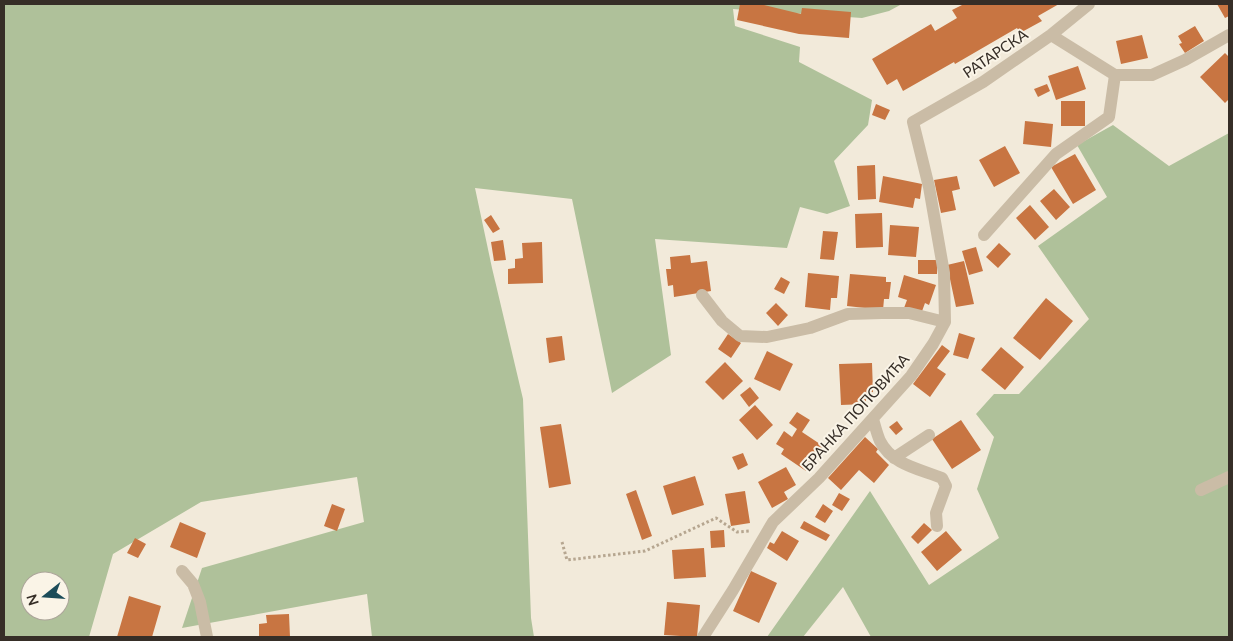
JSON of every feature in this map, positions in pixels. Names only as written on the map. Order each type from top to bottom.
[{"type":"street","name":"РАТАРСКА","points":[[913,122],[983,82],[1051,35],[1089,4]]},
{"type":"street","points":[[1051,35],[1115,75],[1152,75],[1185,60],[1229,34]]},
{"type":"street","points":[[984,235],[1056,154],[1109,117],[1115,75]]},
{"type":"street","name":"БРАНКА ПОПОВИЋА","points":[[704,637],[773,522],[819,478],[911,376],[933,344],[945,322],[944,273],[929,187],[913,122]]},
{"type":"street","points":[[702,295],[722,321],[740,336],[767,337],[810,328],[848,314],[909,314],[945,322]]},
{"type":"street","points":[[873,419],[880,442],[894,458],[911,467],[942,478],[946,486],[936,513],[937,526]]},
{"type":"street","points":[[894,458],[929,435]]},
{"type":"street","points":[[1200,490],[1229,477]]},
{"type":"street","points":[[182,570],[194,584],[200,602],[207,637]]},
{"type":"path","points":[[562,542],[567,560],[645,551],[716,518],[737,532],[768,531]]},
{"type":"green space","points":[[4,4],[902,4],[889,11],[862,18],[733,9],[735,26],[800,47],[799,62],[872,100],[868,125],[834,161],[850,206],[827,214],[800,207],[787,248],[655,239],[671,355],[612,393],[572,199],[475,188],[523,399],[531,618],[534,637],[372,637],[367,594],[182,628],[202,568],[364,522],[357,477],[201,502],[113,554],[89,637],[4,637]]},
{"type":"green space","points":[[1113,125],[1169,166],[1229,133],[1229,637],[871,637],[843,587],[803,637],[767,637],[870,491],[929,585],[999,538],[977,489],[994,437],[976,414],[994,394],[1019,394],[1089,319],[1038,246],[1107,197],[1077,145]]},
{"type":"building","points":[[740,4],[760,4],[801,14],[802,8],[851,12],[849,38],[799,34],[737,20]]},
{"type":"building","points":[[964,4],[1059,4],[1038,16],[1042,21],[1020,33],[1017,28],[955,64],[954,62],[903,91],[897,79],[887,85],[872,59],[931,24],[935,31],[957,18],[952,10]]},
{"type":"building","points":[[1217,4],[1229,4],[1229,16],[1225,18]]},
{"type":"building","points":[[1195,26],[1204,41],[1185,53],[1179,44],[1182,43],[1178,36]]},
{"type":"building","points":[[1142,35],[1148,58],[1121,64],[1116,41]]},
{"type":"building","points":[[1225,53],[1229,57],[1229,99],[1225,103],[1200,77]]},
{"type":"building","points":[[1078,66],[1086,89],[1056,100],[1048,76]]},
{"type":"building","points":[[1047,84],[1050,91],[1038,97],[1034,89]]},
{"type":"building","points":[[1061,101],[1085,101],[1085,126],[1061,126]]},
{"type":"building","points":[[876,104],[890,110],[885,120],[872,115]]},
{"type":"building","points":[[1025,121],[1053,124],[1051,147],[1023,144]]},
{"type":"building","points":[[1005,146],[1020,173],[994,187],[979,160]]},
{"type":"building","points":[[1075,154],[1096,190],[1073,204],[1051,167]]},
{"type":"building","points":[[875,165],[876,199],[858,200],[857,166]]},
{"type":"building","points":[[883,176],[922,184],[920,199],[915,198],[913,208],[879,202]]},
{"type":"building","points":[[957,176],[960,189],[952,191],[956,210],[941,213],[934,180]]},
{"type":"building","points":[[1054,189],[1070,207],[1056,220],[1040,201]]},
{"type":"building","points":[[1030,205],[1049,227],[1035,240],[1016,218]]},
{"type":"building","points":[[882,213],[883,247],[856,248],[855,214]]},
{"type":"building","points":[[491,215],[500,229],[493,233],[484,220]]},
{"type":"building","points":[[890,225],[919,227],[916,257],[888,255]]},
{"type":"building","points":[[823,231],[838,232],[834,260],[820,259]]},
{"type":"building","points":[[503,240],[506,260],[494,261],[491,242]]},
{"type":"building","points":[[542,242],[543,283],[508,284],[508,269],[515,268],[515,259],[523,258],[522,243]]},
{"type":"building","points":[[999,243],[1011,254],[998,268],[986,257]]},
{"type":"building","points":[[976,247],[983,271],[969,275],[962,251]]},
{"type":"building","points":[[690,255],[691,263],[707,261],[711,291],[674,297],[673,285],[668,286],[666,269],[671,269],[670,257]]},
{"type":"building","points":[[918,260],[937,260],[937,274],[918,274]]},
{"type":"building","points":[[964,261],[974,304],[956,307],[947,265]]},
{"type":"building","points":[[808,273],[839,276],[837,298],[831,298],[830,310],[805,307]]},
{"type":"building","points":[[850,274],[886,277],[886,282],[891,282],[889,299],[884,299],[883,310],[847,306]]},
{"type":"building","points":[[904,275],[936,285],[929,305],[925,303],[921,314],[904,308],[907,300],[898,297]]},
{"type":"building","points":[[781,277],[790,282],[784,294],[774,289]]},
{"type":"building","points":[[1046,298],[1073,321],[1040,360],[1013,338]]},
{"type":"building","points":[[776,303],[788,315],[778,326],[766,313]]},
{"type":"building","points":[[959,333],[975,338],[968,359],[953,355]]},
{"type":"building","points":[[728,334],[741,343],[731,358],[718,349]]},
{"type":"building","points":[[562,336],[565,360],[549,363],[546,338]]},
{"type":"building","points":[[942,345],[950,351],[937,368],[946,374],[930,397],[913,384]]},
{"type":"building","points":[[1001,347],[1024,367],[1005,390],[981,370]]},
{"type":"building","points":[[767,351],[793,364],[780,391],[754,379]]},
{"type":"building","points":[[725,362],[743,381],[723,400],[705,382]]},
{"type":"building","points":[[872,363],[873,392],[866,393],[866,404],[841,405],[839,364]]},
{"type":"building","points":[[750,387],[759,398],[749,407],[740,395]]},
{"type":"building","points":[[755,405],[773,425],[757,440],[739,420]]},
{"type":"building","points":[[797,412],[810,420],[802,432],[823,446],[806,471],[781,454],[784,449],[776,444],[784,431],[792,437],[797,429],[789,423]]},
{"type":"building","points":[[961,420],[981,450],[952,469],[932,439]]},
{"type":"building","points":[[897,421],[903,429],[896,435],[889,427]]},
{"type":"building","points":[[561,424],[571,484],[549,488],[540,427]]},
{"type":"building","points":[[865,437],[878,449],[876,452],[889,465],[874,483],[859,470],[841,490],[828,478]]},
{"type":"building","points":[[743,453],[748,465],[738,470],[732,457]]},
{"type":"building","points":[[786,467],[796,485],[784,492],[788,499],[772,508],[758,482]]},
{"type":"building","points":[[695,476],[704,505],[672,515],[663,486]]},
{"type":"building","points":[[636,490],[652,536],[642,540],[626,494]]},
{"type":"building","points":[[745,491],[750,523],[731,526],[725,494]]},
{"type":"building","points":[[839,493],[850,499],[842,511],[832,505]]},
{"type":"building","points":[[332,504],[345,509],[337,531],[324,526]]},
{"type":"building","points":[[823,504],[833,511],[825,523],[815,517]]},
{"type":"building","points":[[804,521],[830,535],[826,541],[800,528]]},
{"type":"building","points":[[180,522],[206,533],[197,558],[170,547]]},
{"type":"building","points":[[924,523],[932,530],[918,544],[911,537]]},
{"type":"building","points":[[724,530],[725,547],[711,548],[710,531]]},
{"type":"building","points":[[782,531],[799,541],[787,561],[767,548],[770,542],[774,544]]},
{"type":"building","points":[[946,531],[962,550],[937,571],[921,552]]},
{"type":"building","points":[[135,538],[146,544],[138,558],[127,553]]},
{"type":"building","points":[[704,548],[706,577],[674,579],[672,550]]},
{"type":"building","points":[[751,571],[777,583],[759,623],[733,611]]},
{"type":"building","points":[[129,596],[161,606],[152,637],[117,637]]},
{"type":"building","points":[[667,602],[700,605],[697,637],[664,635]]},
{"type":"building","points":[[289,614],[290,637],[259,637],[259,624],[267,623],[266,615]]}]
